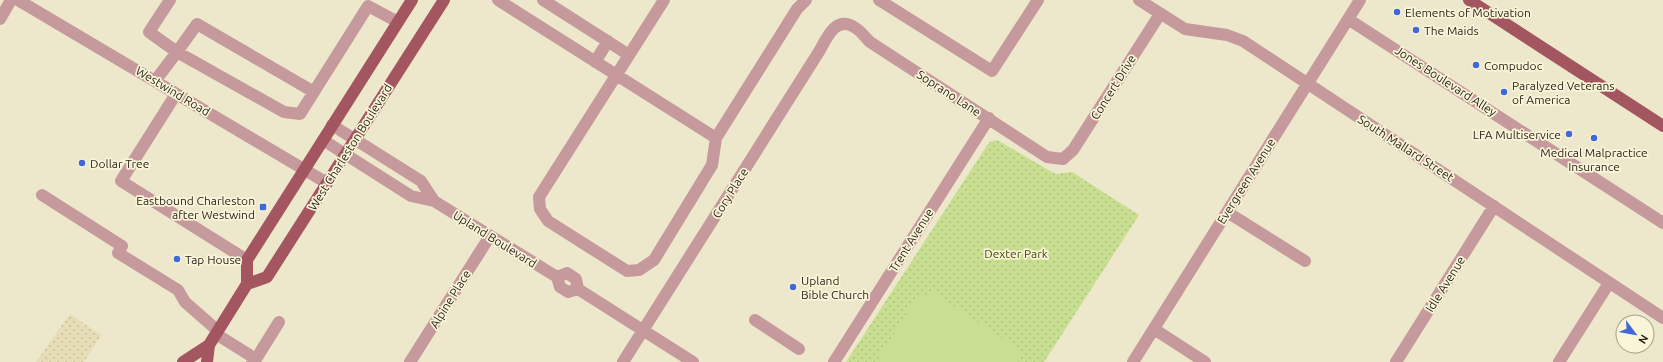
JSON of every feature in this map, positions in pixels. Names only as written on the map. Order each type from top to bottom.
[{"type":"main road","points":[[207,362],[209,345],[247,284],[247,260],[412,0]]},
{"type":"main road","name":"West Charleston Boulevard","points":[[247,284],[267,278],[444,0]]},
{"type":"main road","points":[[1469,0],[1663,126]]},
{"type":"main road","points":[[183,362],[209,345]]},
{"type":"street","points":[[0,19],[11,0]]},
{"type":"street","name":"Westwind Road","points":[[18,0],[327,183]]},
{"type":"street","points":[[170,0],[149,32],[176,52],[284,112],[300,114],[364,3],[398,22]]},
{"type":"street","points":[[498,0],[716,138]]},
{"type":"street","points":[[544,0],[629,55]]},
{"type":"street","points":[[664,0],[539,197],[540,209],[548,221],[627,271],[639,270],[654,260],[712,165],[716,138],[797,10],[806,0]]},
{"type":"street","points":[[879,0],[992,71],[1038,0]]},
{"type":"street","name":"South Mallard Street","points":[[1139,0],[1185,29],[1227,35],[1242,40],[1663,318]]},
{"type":"street","name":"Evergreen Avenue","points":[[1133,362],[1360,0]]},
{"type":"street","name":"Concert Drive","points":[[1063,159],[1073,150],[1160,14]]},
{"type":"street","name":"Jones Boulevard Alley","points":[[1348,18],[1663,224]]},
{"type":"street","name":"Soprano Lane","points":[[838,25],[843,23],[853,26],[870,42],[989,118],[1046,157],[1063,159]]},
{"type":"street","points":[[156,81],[197,24],[314,92]]},
{"type":"street","name":"Cory Place","points":[[623,362],[820,50],[827,36],[838,25]]},
{"type":"street","points":[[595,62],[608,41]]},
{"type":"street","points":[[176,94],[121,181],[247,260]]},
{"type":"street","name":"Trent Avenue","points":[[834,362],[989,118]]},
{"type":"street","name":"Upland Boulevard","points":[[332,125],[421,181],[434,201]]},
{"type":"street","name":"Upland Boulevard","points":[[323,140],[411,196],[434,201],[557,277],[567,273],[576,279],[578,289],[693,362]]},
{"type":"street","points":[[42,195],[122,246],[118,253],[178,290],[185,302],[217,332],[254,361],[279,322]]},
{"type":"street","name":"Idle Avenue","points":[[1396,362],[1494,206]]},
{"type":"street","points":[[1227,212],[1305,261]]},
{"type":"street","name":"Alpine Place","points":[[410,362],[490,236]]},
{"type":"street","points":[[1559,362],[1609,283]]},
{"type":"street","points":[[755,320],[799,349]]},
{"type":"street","points":[[1154,329],[1206,362]]},
{"type":"sand","points":[[70,314],[101,335],[84,362],[36,362]]},
{"type":"green space","name":"Dexter Park","points":[[997,140],[1056,174],[1072,172],[1139,215],[1044,362],[846,362],[988,144]]},
{"type":"green space","points":[[934,293],[1025,353],[1018,362],[876,362],[918,296]]},
{"type":"place","name":"Elements of Motivation","points":[[1397,12]]},
{"type":"place","name":"The Maids","points":[[1416,30]]},
{"type":"place","name":"Compudoc","points":[[1476,65]]},
{"type":"place","name":"Paralyzed Veterans of America","points":[[1504,92]]},
{"type":"place","name":"LFA Multiservice","points":[[1569,134]]},
{"type":"place","name":"Medical Malpractice Insurance","points":[[1594,138]]},
{"type":"place","name":"Dollar Tree","points":[[82,163]]},
{"type":"place","name":"Eastbound Charleston after Westwind","points":[[263,207]]},
{"type":"place","name":"Tap House","points":[[177,259]]},
{"type":"place","name":"Upland Bible Church","points":[[793,287]]}]
